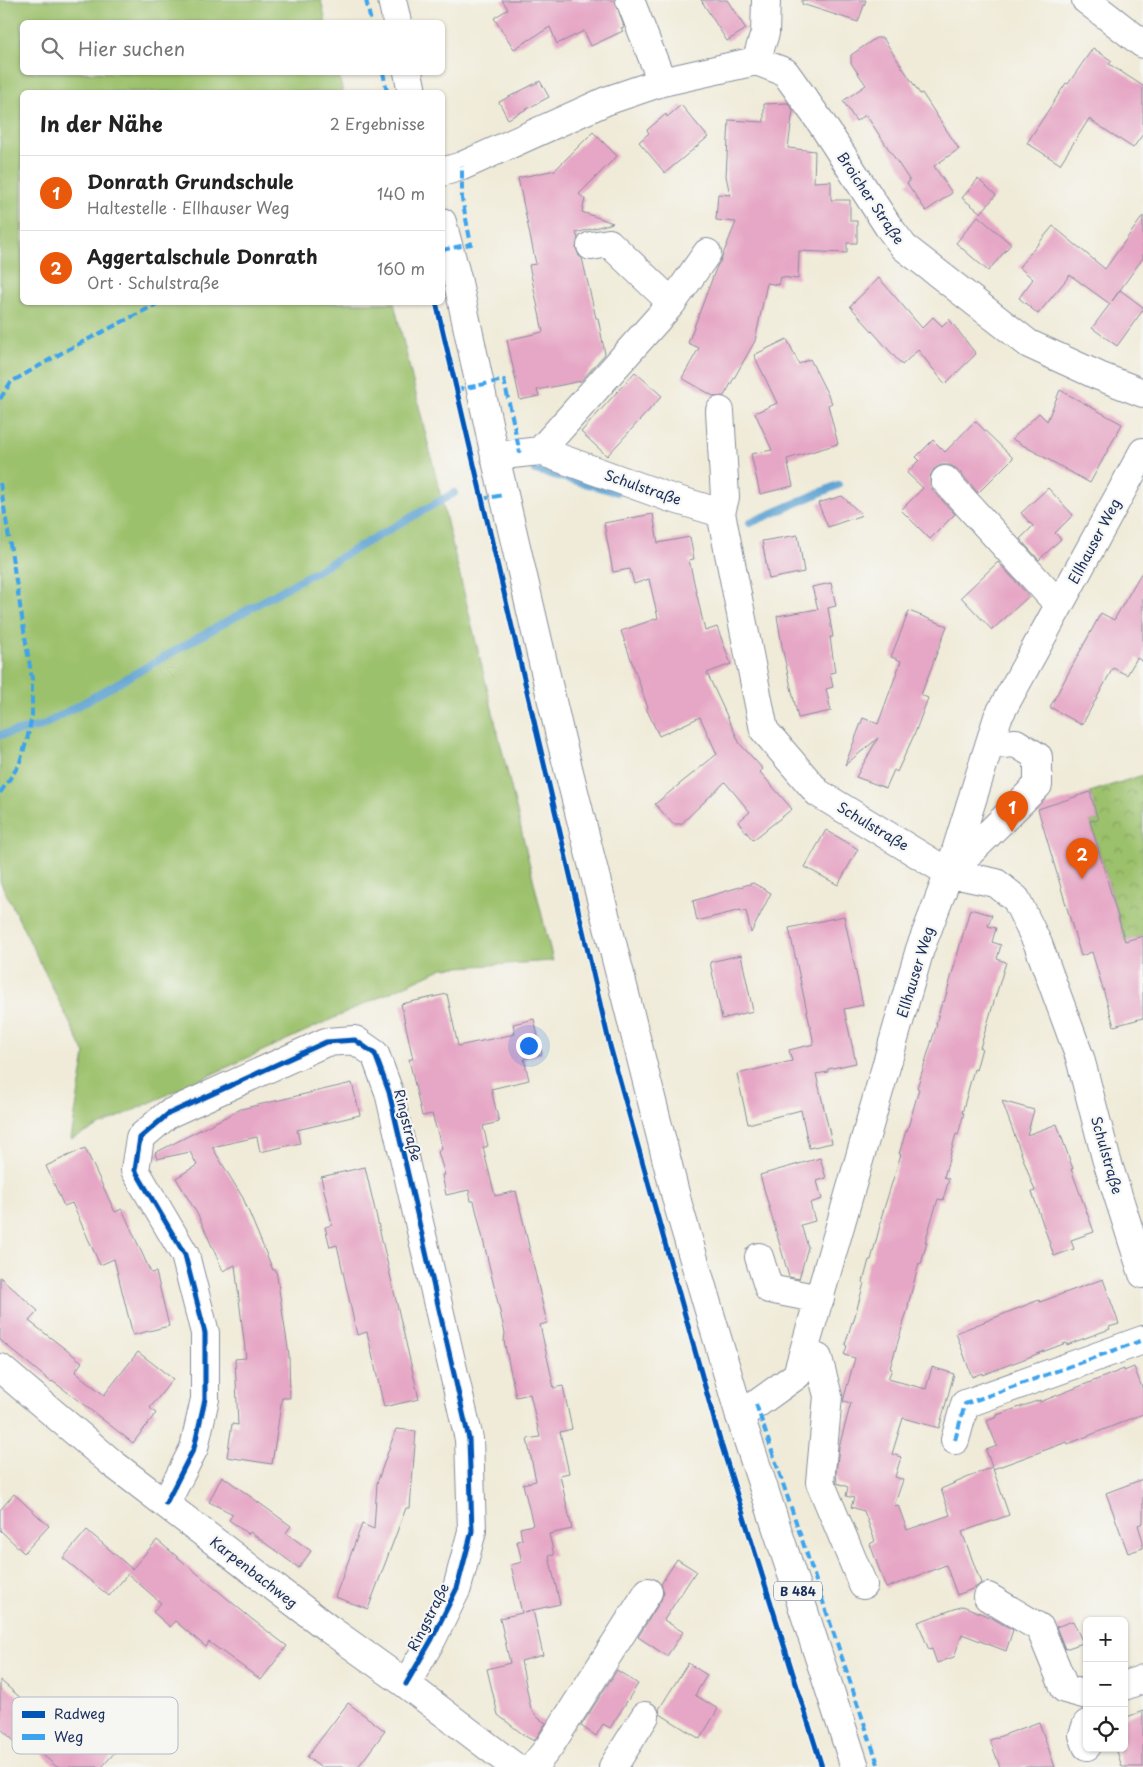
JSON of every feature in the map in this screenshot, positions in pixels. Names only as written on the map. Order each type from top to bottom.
[{"type":"street","points":[[392,0],[397,20]]},
{"type":"street","points":[[630,0],[662,82]]},
{"type":"street","points":[[445,171],[462,166],[606,101],[662,82],[756,60],[765,33],[766,0]]},
{"type":"street","points":[[1086,0],[1143,44]]},
{"type":"street","name":"Broicher Straße","points":[[756,60],[785,72],[822,124],[904,248],[1029,344],[1099,376],[1143,393]]},
{"type":"street","points":[[409,75],[412,90]]},
{"type":"street","name":"B 484","points":[[445,233],[457,278],[495,456],[563,750],[675,1196],[740,1416],[855,1767]]},
{"type":"street","points":[[591,246],[609,243],[672,303]]},
{"type":"street","points":[[540,451],[672,303],[707,253]]},
{"type":"street","points":[[720,411],[726,497],[721,513]]},
{"type":"street","name":"Schulstraße","points":[[495,456],[540,451],[668,497],[721,513],[764,730],[818,793],[949,873],[996,883],[1016,898],[1038,944],[1080,1058],[1106,1158],[1143,1274]]},
{"type":"street","name":"Ellhauser Weg","points":[[740,1416],[797,1375],[920,950],[949,873],[998,718],[1143,452]]},
{"type":"street","points":[[946,480],[1059,605]]},
{"type":"street","points":[[949,873],[1038,785],[1038,757],[1016,743],[990,745]]},
{"type":"street","name":"Ringstraße","points":[[166,1503],[194,1448],[205,1399],[205,1333],[185,1255],[135,1170],[140,1138],[168,1114],[326,1042],[355,1040],[375,1054],[389,1092],[469,1439],[472,1531],[457,1588],[432,1639],[406,1684]]},
{"type":"street","points":[[759,1257],[769,1289],[820,1299]]},
{"type":"street","points":[[955,1440],[965,1404],[1143,1340]]},
{"type":"street","points":[[804,1352],[818,1358],[828,1396],[820,1482],[863,1585]]},
{"type":"street","name":"Karpenbachweg","points":[[0,1368],[112,1463],[329,1630],[406,1684],[515,1767]]},
{"type":"street","points":[[533,1767],[549,1747],[648,1592]]},
{"type":"street","points":[[988,1596],[1040,1628],[1065,1689],[1083,1694]]},
{"type":"street","points":[[1128,1685],[1143,1679]]},
{"type":"street","points":[[613,1767],[645,1716]]},
{"type":"street","points":[[1089,1752],[1094,1767]]},
{"type":"green space","points":[[0,0],[321,0],[326,20],[20,20],[20,75],[339,75],[342,90],[20,90],[20,305],[394,305],[553,961],[443,968],[71,1139],[85,1054],[0,881]]},
{"type":"green space","points":[[1143,775],[1143,936],[1125,941],[1090,821],[1098,820],[1090,792]]},
{"type":"building","points":[[502,0],[615,0],[624,27],[621,28],[623,31],[591,46],[584,31],[557,44],[550,27],[514,49],[494,18],[508,9]]},
{"type":"building","points":[[701,0],[727,0],[746,29],[727,41]]},
{"type":"building","points":[[802,0],[866,0],[858,22],[802,4]]},
{"type":"building","points":[[876,38],[883,38],[959,149],[934,166],[952,193],[926,211],[907,183],[910,181],[866,115],[856,121],[843,101],[866,85],[851,63],[851,55]]},
{"type":"building","points":[[1093,48],[1112,61],[1109,64],[1143,86],[1143,134],[1133,148],[1089,119],[1060,164],[1027,143],[1066,83],[1068,84]]},
{"type":"building","points":[[540,81],[549,97],[508,119],[499,102]]},
{"type":"building","points":[[788,103],[793,110],[788,148],[815,151],[814,182],[831,181],[831,200],[850,200],[850,221],[857,221],[857,243],[847,243],[847,253],[799,251],[798,279],[781,277],[779,285],[767,283],[755,341],[724,396],[715,397],[682,378],[699,348],[688,343],[736,222],[716,220],[718,194],[730,195],[726,176],[729,120],[764,122],[764,104]]},
{"type":"building","points":[[681,105],[708,137],[665,173],[639,142],[649,133],[647,130],[666,114],[667,117]]},
{"type":"building","points":[[593,132],[617,156],[579,194],[585,199],[582,212],[613,223],[576,233],[578,238],[576,248],[579,256],[582,258],[596,318],[598,318],[605,354],[581,381],[537,390],[539,396],[520,400],[507,340],[543,332],[529,265],[536,264],[518,178],[555,170]]},
{"type":"building","points":[[978,179],[996,195],[981,213],[962,198]]},
{"type":"building","points":[[978,216],[1011,244],[988,271],[956,243]]},
{"type":"building","points":[[1143,216],[1143,258],[1112,301],[1120,290],[1143,307],[1143,310],[1117,346],[1092,328],[1110,304],[1070,275],[1038,314],[1019,298],[1033,279],[1019,267],[1053,226],[1105,269]]},
{"type":"building","points":[[879,278],[922,328],[933,317],[942,326],[949,319],[976,354],[945,384],[918,350],[902,365],[850,306]]},
{"type":"building","points":[[787,339],[799,364],[810,359],[832,403],[828,405],[838,444],[787,459],[793,486],[760,494],[751,454],[772,450],[755,413],[777,403],[754,355]]},
{"type":"building","points":[[635,372],[662,396],[607,456],[581,432]]},
{"type":"building","points":[[1060,390],[1122,424],[1090,483],[1012,439],[1039,413],[1047,421]]},
{"type":"building","points":[[975,421],[1013,458],[978,493],[957,469],[950,465],[941,465],[934,469],[930,476],[930,484],[933,491],[955,514],[930,539],[901,510],[923,488],[907,473],[919,460],[916,457],[933,440],[945,452]]},
{"type":"building","points":[[1048,488],[1073,515],[1055,533],[1061,539],[1039,560],[1020,539],[1033,526],[1021,513]]},
{"type":"building","points":[[842,496],[862,515],[828,527],[818,503]]},
{"type":"building","points":[[653,514],[658,543],[690,537],[694,559],[689,560],[705,631],[717,627],[731,664],[707,673],[740,744],[763,769],[760,772],[792,809],[753,840],[738,822],[750,812],[725,782],[681,824],[673,824],[655,804],[717,754],[700,717],[659,736],[646,708],[648,708],[621,631],[658,618],[649,579],[634,584],[630,569],[613,572],[604,523]]},
{"type":"building","points":[[798,535],[804,572],[769,579],[762,541]]},
{"type":"building","points":[[998,562],[1029,596],[992,630],[961,597]]},
{"type":"building","points":[[1143,570],[1143,662],[1137,658],[1127,675],[1113,668],[1082,725],[1050,707],[1101,613],[1114,620]]},
{"type":"building","points":[[831,583],[836,606],[828,608],[833,637],[830,637],[835,672],[830,673],[833,687],[826,689],[831,711],[798,718],[777,616],[818,609],[812,587]]},
{"type":"building","points":[[909,611],[947,626],[921,695],[928,698],[915,733],[897,772],[894,770],[886,788],[856,777],[878,738],[845,765],[863,718],[878,724],[901,661],[891,657]]},
{"type":"building","points":[[1090,792],[1098,820],[1090,821],[1125,941],[1143,936],[1143,1018],[1114,1026],[1092,952],[1081,956],[1038,809]]},
{"type":"building","points":[[826,830],[858,849],[838,885],[805,867]]},
{"type":"building","points":[[753,883],[771,893],[751,933],[746,911],[741,912],[741,910],[697,921],[693,901]]},
{"type":"building","points":[[970,909],[992,915],[988,926],[996,928],[992,942],[1001,945],[997,959],[1006,962],[980,1048],[982,1048],[976,1070],[974,1069],[958,1135],[956,1134],[944,1177],[949,1179],[943,1200],[938,1199],[888,1379],[926,1389],[932,1367],[954,1374],[939,1428],[903,1418],[892,1454],[901,1457],[895,1477],[903,1480],[894,1506],[898,1505],[907,1530],[950,1515],[941,1489],[992,1467],[986,1450],[997,1446],[987,1421],[997,1417],[997,1415],[1040,1400],[1040,1402],[1124,1369],[1124,1371],[1134,1367],[1143,1390],[1143,1414],[1068,1444],[1067,1442],[993,1469],[1009,1515],[962,1532],[981,1583],[975,1588],[957,1595],[946,1565],[886,1588],[870,1544],[875,1541],[864,1511],[851,1507],[854,1498],[846,1496],[848,1487],[837,1483],[836,1473],[839,1447],[851,1403],[843,1401],[855,1358],[844,1355],[847,1346],[845,1345],[853,1323],[869,1260],[871,1260],[881,1218],[919,1089],[917,1088],[942,1002],[944,1002],[947,992]]},
{"type":"building","points":[[844,916],[863,1005],[844,1009],[856,1063],[828,1069],[828,1072],[816,1074],[832,1143],[809,1148],[801,1110],[748,1124],[737,1074],[792,1061],[789,1050],[814,1044],[789,928]]},
{"type":"building","points":[[741,955],[753,1011],[722,1019],[710,962]]},
{"type":"building","points":[[447,994],[458,1046],[515,1034],[513,1024],[534,1019],[542,1054],[524,1059],[529,1080],[491,1089],[499,1122],[483,1126],[488,1146],[483,1148],[495,1196],[516,1191],[547,1323],[540,1325],[554,1388],[563,1386],[572,1429],[560,1432],[569,1473],[560,1475],[572,1529],[549,1534],[554,1555],[549,1556],[560,1604],[533,1610],[543,1655],[521,1661],[531,1709],[538,1718],[546,1723],[534,1741],[498,1715],[487,1669],[510,1663],[500,1618],[522,1613],[511,1565],[522,1562],[517,1541],[522,1540],[520,1528],[533,1525],[523,1484],[536,1481],[527,1439],[540,1437],[530,1394],[516,1397],[504,1341],[505,1333],[474,1201],[471,1201],[469,1190],[446,1195],[442,1175],[445,1175],[438,1152],[442,1148],[432,1114],[422,1116],[409,1059],[413,1059],[401,1004]]},
{"type":"building","points":[[352,1083],[360,1115],[297,1130],[300,1143],[260,1152],[257,1137],[212,1147],[243,1198],[273,1270],[276,1270],[289,1355],[290,1398],[282,1398],[272,1464],[227,1457],[232,1424],[238,1425],[235,1359],[246,1358],[235,1265],[223,1271],[199,1217],[176,1178],[197,1165],[190,1152],[157,1159],[155,1153],[241,1109]]},
{"type":"building","points":[[1002,1101],[1034,1110],[1027,1135],[1057,1124],[1094,1232],[1071,1240],[1074,1249],[1054,1256],[1032,1192],[1035,1191]]},
{"type":"building","points":[[85,1148],[115,1212],[122,1209],[151,1273],[156,1272],[169,1326],[133,1335],[114,1259],[100,1265],[72,1203],[64,1206],[46,1166]]},
{"type":"building","points":[[820,1158],[826,1178],[817,1181],[822,1199],[810,1203],[815,1221],[801,1225],[808,1247],[799,1279],[789,1277],[760,1175]]},
{"type":"building","points":[[365,1167],[419,1399],[384,1407],[367,1332],[357,1335],[337,1245],[330,1247],[325,1227],[332,1225],[321,1177]]},
{"type":"building","points":[[0,1277],[38,1311],[29,1321],[82,1362],[75,1372],[104,1395],[138,1352],[173,1379],[150,1408],[156,1413],[133,1443],[62,1388],[51,1382],[0,1340]]},
{"type":"building","points":[[1103,1279],[1119,1324],[1067,1345],[1066,1343],[982,1375],[982,1373],[972,1377],[956,1333],[1039,1300],[1040,1302]]},
{"type":"building","points":[[396,1429],[416,1431],[410,1508],[406,1508],[368,1609],[335,1597],[362,1524],[374,1529],[377,1483]]},
{"type":"building","points":[[222,1476],[291,1526],[286,1533],[311,1551],[299,1568],[250,1532],[248,1534],[229,1520],[233,1514],[209,1502]]},
{"type":"building","points":[[1143,1479],[1143,1523],[1138,1525],[1143,1548],[1128,1553],[1106,1493]]},
{"type":"building","points":[[14,1494],[49,1526],[24,1553],[0,1530],[0,1510]]},
{"type":"building","points":[[87,1530],[132,1569],[157,1540],[287,1646],[261,1680],[209,1642],[206,1647],[175,1621],[170,1627],[153,1612],[161,1603],[128,1574],[109,1596],[63,1558]]},
{"type":"building","points":[[677,1559],[696,1571],[664,1620],[683,1632],[667,1656],[638,1637],[661,1600],[664,1592],[661,1584]]},
{"type":"building","points":[[963,1606],[992,1618],[1013,1630],[1006,1651],[962,1634],[954,1657],[937,1663],[932,1649],[929,1650],[918,1622]]},
{"type":"building","points":[[1073,1621],[1083,1643],[1065,1649],[1056,1627]]},
{"type":"building","points":[[688,1663],[707,1675],[695,1695],[718,1709],[700,1739],[660,1714],[659,1709]]},
{"type":"building","points":[[617,1670],[638,1684],[610,1728],[603,1724],[596,1736],[581,1726]]},
{"type":"building","points":[[0,1680],[20,1697],[12,1697],[12,1739],[0,1728]]},
{"type":"building","points":[[348,1703],[385,1731],[358,1767],[320,1767],[307,1757]]},
{"type":"building","points":[[1143,1711],[1143,1767],[1122,1767],[1117,1752],[1128,1752],[1128,1717]]},
{"type":"building","points":[[1039,1722],[1055,1767],[1000,1767],[990,1740]]},
{"type":"building","points":[[42,1754],[113,1754],[102,1767],[57,1767]]},
{"type":"waterway","points":[[535,470],[617,492]]},
{"type":"waterway","points":[[750,523],[838,485]]},
{"type":"waterway","points":[[0,735],[42,726],[454,493]]},
{"type":"marked path","points":[[366,0],[371,20]]},
{"type":"marked path","points":[[384,75],[387,90]]},
{"type":"marked path","points":[[445,249],[471,244],[462,199],[462,166]]},
{"type":"marked path","points":[[0,399],[11,382],[65,351],[155,305]]},
{"type":"marked path","points":[[456,390],[504,380],[520,453]]},
{"type":"marked path","points":[[0,483],[32,679],[32,716],[27,740],[19,765],[0,793]]},
{"type":"marked path","points":[[481,499],[504,495]]},
{"type":"marked path","points":[[955,1440],[965,1404],[1143,1340]]},
{"type":"marked path","points":[[756,1404],[879,1767]]},
{"type":"cycle path","points":[[437,305],[610,1046],[719,1437],[822,1767]]},
{"type":"cycle path","points":[[166,1503],[194,1448],[205,1399],[205,1333],[185,1255],[135,1170],[140,1138],[168,1114],[326,1042],[355,1040],[375,1054],[389,1092],[469,1439],[472,1531],[457,1588],[432,1639],[406,1684]]},
{"type":"place","name":"Donrath Grundschule","points":[[1012,832]]},
{"type":"place","name":"Aggertalschule Donrath","points":[[1082,879]]}]
